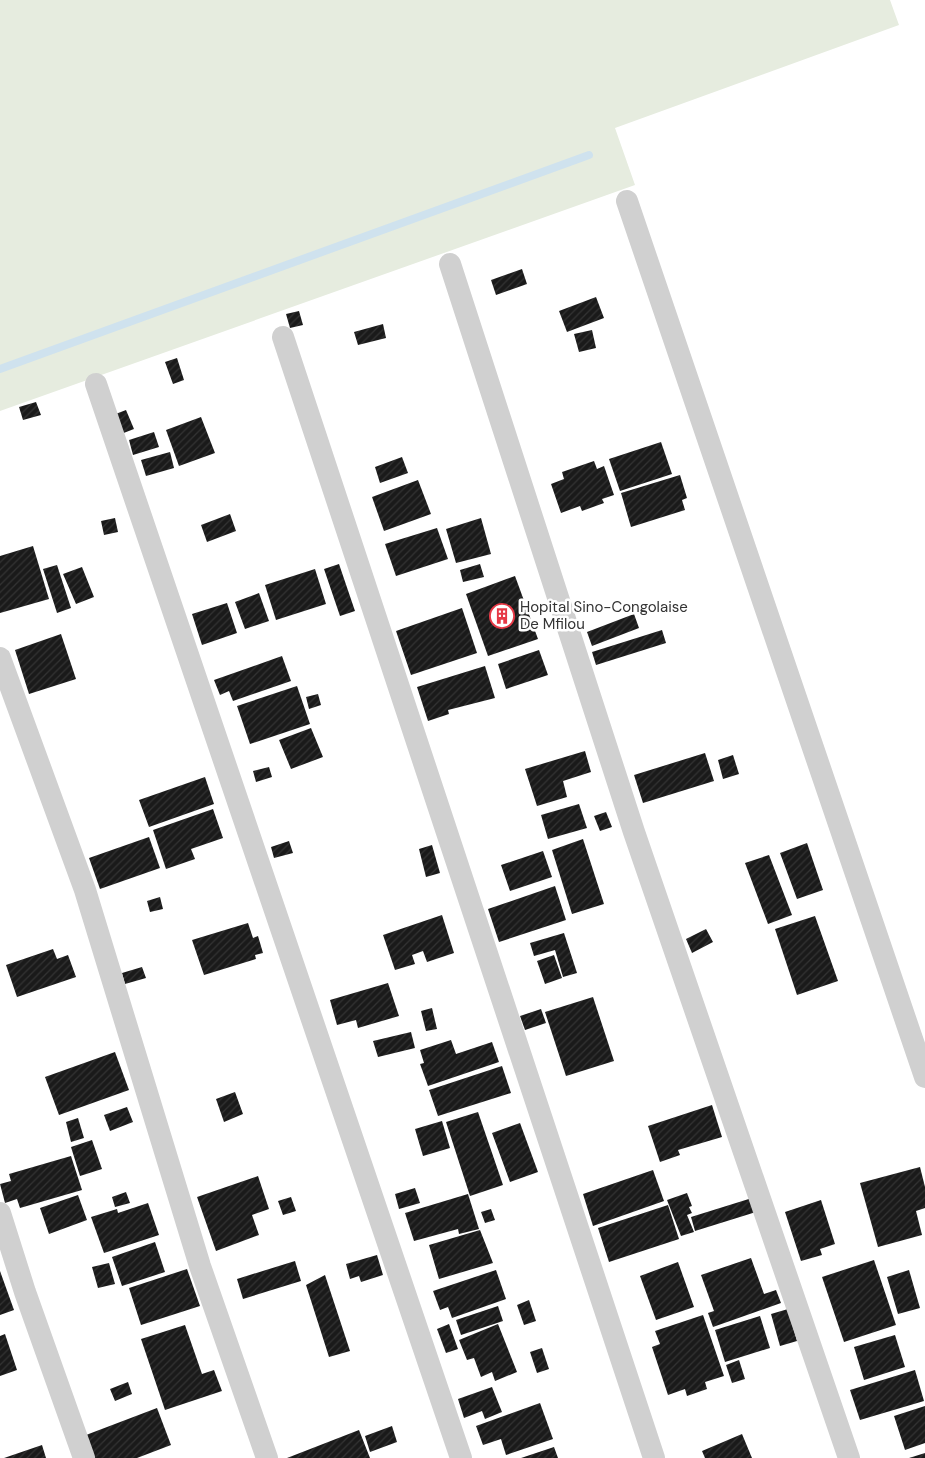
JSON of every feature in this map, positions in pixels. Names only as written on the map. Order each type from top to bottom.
[{"type":"street","points":[[627,202],[925,1076]]},
{"type":"street","points":[[450,264],[634,832],[849,1458]]},
{"type":"street","points":[[284,337],[654,1458]]},
{"type":"street","points":[[96,384],[461,1458]]},
{"type":"street","points":[[0,658],[84,890],[200,1266],[267,1458]]},
{"type":"street","points":[[0,1213],[25,1292],[84,1458]]},
{"type":"shaded area","points":[[0,0],[890,0],[899,25],[615,128],[635,185],[0,411]]},
{"type":"building","points":[[522,269],[527,284],[496,295],[491,280]]},
{"type":"building","points":[[596,297],[604,318],[567,332],[559,311]]},
{"type":"building","points":[[299,311],[303,325],[290,328],[286,314]]},
{"type":"building","points":[[383,324],[386,338],[358,345],[354,332]]},
{"type":"building","points":[[592,330],[596,348],[579,352],[574,334]]},
{"type":"building","points":[[177,358],[184,380],[173,384],[165,362]]},
{"type":"building","points":[[36,402],[41,415],[23,420],[19,407]]},
{"type":"building","points":[[126,410],[134,429],[121,434],[113,415]]},
{"type":"building","points":[[201,417],[215,453],[179,466],[166,430]]},
{"type":"building","points":[[154,432],[159,447],[133,455],[129,440]]},
{"type":"building","points":[[661,442],[672,474],[620,491],[609,459]]},
{"type":"building","points":[[170,452],[174,468],[146,476],[141,460]]},
{"type":"building","points":[[402,457],[408,473],[380,483],[375,467]]},
{"type":"building","points":[[594,461],[597,469],[604,466],[614,495],[602,499],[604,503],[582,511],[580,506],[561,513],[551,484],[564,479],[562,472]]},
{"type":"building","points":[[680,475],[687,498],[682,500],[685,510],[631,527],[621,493]]},
{"type":"building","points":[[418,480],[431,514],[384,531],[372,497]]},
{"type":"building","points":[[230,514],[236,531],[207,542],[201,525]]},
{"type":"building","points":[[115,518],[118,532],[104,535],[101,521]]},
{"type":"building","points":[[481,518],[491,554],[456,563],[446,529]]},
{"type":"building","points":[[437,528],[448,559],[396,576],[385,544]]},
{"type":"building","points":[[33,546],[49,599],[0,613],[0,556]]},
{"type":"building","points":[[339,564],[355,611],[340,616],[324,569]]},
{"type":"building","points":[[480,564],[484,577],[463,582],[460,570]]},
{"type":"building","points":[[57,565],[71,608],[57,613],[43,569]]},
{"type":"building","points":[[82,567],[94,597],[76,604],[63,574]]},
{"type":"building","points":[[315,569],[326,604],[276,620],[265,585]]},
{"type":"building","name":"Hopital Sino-Congolaise De Mfilou","points":[[515,576],[538,639],[488,656],[466,594]]},
{"type":"building","points":[[259,593],[269,621],[245,629],[235,602]]},
{"type":"building","points":[[227,603],[237,633],[202,645],[192,614]]},
{"type":"building","points":[[462,608],[477,653],[411,675],[396,631]]},
{"type":"building","points":[[634,614],[639,628],[592,646],[587,632]]},
{"type":"building","points":[[662,630],[666,643],[596,665],[592,652]]},
{"type":"building","points":[[61,634],[76,679],[29,694],[15,650]]},
{"type":"building","points":[[539,650],[548,675],[506,689],[498,664]]},
{"type":"building","points":[[282,656],[291,681],[233,701],[229,691],[220,695],[214,680]]},
{"type":"building","points":[[485,666],[495,698],[448,710],[449,714],[428,721],[417,687]]},
{"type":"building","points":[[297,686],[310,724],[250,744],[237,706]]},
{"type":"building","points":[[318,694],[321,705],[309,709],[306,697]]},
{"type":"building","points":[[311,728],[323,757],[291,769],[279,740]]},
{"type":"building","points":[[585,751],[591,772],[563,781],[567,797],[537,806],[525,769]]},
{"type":"building","points":[[705,753],[714,781],[643,803],[634,775]]},
{"type":"building","points":[[733,755],[739,774],[723,779],[718,760]]},
{"type":"building","points":[[269,767],[272,777],[256,782],[253,771]]},
{"type":"building","points":[[205,777],[214,804],[149,827],[139,800]]},
{"type":"building","points":[[579,804],[587,828],[548,839],[541,815]]},
{"type":"building","points":[[213,809],[223,838],[191,849],[195,859],[166,869],[153,830]]},
{"type":"building","points":[[606,812],[612,827],[600,831],[594,816]]},
{"type":"building","points":[[149,837],[160,868],[100,889],[89,858]]},
{"type":"building","points":[[583,839],[604,904],[572,914],[552,850]]},
{"type":"building","points":[[289,841],[293,853],[274,858],[271,847]]},
{"type":"building","points":[[807,843],[823,890],[797,899],[780,853]]},
{"type":"building","points":[[432,845],[440,873],[426,877],[419,849]]},
{"type":"building","points":[[543,851],[552,877],[510,891],[501,865]]},
{"type":"building","points":[[769,855],[792,915],[768,924],[745,863]]},
{"type":"building","points":[[555,886],[566,920],[499,942],[488,909]]},
{"type":"building","points":[[160,897],[163,909],[150,912],[147,901]]},
{"type":"building","points":[[442,915],[454,953],[427,962],[423,951],[412,955],[415,964],[395,970],[383,935]]},
{"type":"building","points":[[815,916],[838,981],[797,995],[775,929]]},
{"type":"building","points":[[248,923],[253,938],[258,936],[263,953],[255,955],[256,959],[204,975],[192,940]]},
{"type":"building","points":[[706,929],[713,942],[692,953],[686,939]]},
{"type":"building","points":[[564,933],[577,973],[563,977],[555,950],[534,956],[530,943]]},
{"type":"building","points":[[53,949],[57,959],[68,955],[76,977],[17,997],[6,965]]},
{"type":"building","points":[[554,955],[562,978],[545,984],[537,961]]},
{"type":"building","points":[[142,967],[146,978],[125,984],[122,973]]},
{"type":"building","points":[[388,983],[399,1016],[358,1028],[356,1020],[337,1025],[330,1000]]},
{"type":"building","points":[[593,997],[614,1061],[566,1076],[545,1012]]},
{"type":"building","points":[[432,1008],[437,1029],[426,1031],[421,1011]]},
{"type":"building","points":[[541,1009],[546,1023],[525,1030],[520,1016]]},
{"type":"building","points":[[411,1032],[415,1048],[378,1057],[373,1041]]},
{"type":"building","points":[[451,1040],[456,1054],[492,1042],[499,1062],[428,1086],[420,1064],[424,1063],[420,1050]]},
{"type":"building","points":[[115,1052],[129,1090],[59,1115],[45,1077]]},
{"type":"building","points":[[502,1066],[511,1093],[438,1116],[429,1090]]},
{"type":"building","points":[[235,1092],[243,1114],[224,1122],[216,1099]]},
{"type":"building","points":[[712,1105],[722,1137],[678,1150],[680,1155],[660,1162],[648,1126]]},
{"type":"building","points":[[127,1107],[133,1122],[110,1131],[104,1115]]},
{"type":"building","points":[[478,1112],[503,1185],[470,1196],[446,1122]]},
{"type":"building","points":[[78,1118],[84,1138],[71,1142],[66,1122]]},
{"type":"building","points":[[442,1121],[450,1148],[423,1156],[415,1129]]},
{"type":"building","points":[[520,1123],[538,1172],[510,1182],[492,1133]]},
{"type":"building","points":[[92,1140],[102,1169],[80,1176],[71,1147]]},
{"type":"building","points":[[71,1156],[82,1190],[20,1208],[17,1199],[5,1203],[0,1184],[11,1181],[9,1174]]},
{"type":"building","points":[[920,1167],[925,1187],[925,1208],[916,1211],[922,1235],[878,1247],[860,1183]]},
{"type":"building","points":[[653,1170],[664,1201],[593,1226],[583,1194]]},
{"type":"building","points":[[258,1176],[269,1209],[252,1215],[259,1235],[216,1251],[197,1197]]},
{"type":"building","points":[[415,1188],[420,1203],[399,1209],[395,1194]]},
{"type":"building","points":[[126,1192],[130,1203],[115,1207],[112,1197]]},
{"type":"building","points":[[687,1193],[692,1206],[689,1207],[692,1213],[687,1215],[694,1232],[681,1236],[667,1200]]},
{"type":"building","points":[[468,1194],[479,1229],[459,1234],[458,1229],[414,1241],[405,1213]]},
{"type":"building","points":[[78,1195],[87,1220],[49,1234],[40,1208]]},
{"type":"building","points":[[291,1197],[296,1211],[283,1215],[278,1201]]},
{"type":"building","points":[[752,1198],[756,1212],[695,1231],[691,1217]]},
{"type":"building","points":[[821,1200],[835,1244],[820,1249],[822,1255],[801,1261],[785,1212]]},
{"type":"building","points":[[148,1203],[159,1235],[104,1253],[91,1217],[117,1209],[118,1213]]},
{"type":"building","points":[[668,1205],[679,1239],[609,1262],[598,1228]]},
{"type":"building","points":[[491,1209],[495,1220],[485,1223],[481,1212]]},
{"type":"building","points":[[480,1230],[493,1263],[439,1279],[429,1245]]},
{"type":"building","points":[[155,1242],[165,1272],[122,1286],[112,1257]]},
{"type":"building","points":[[377,1255],[383,1275],[361,1282],[359,1276],[350,1279],[346,1264]]},
{"type":"building","points":[[751,1258],[764,1294],[776,1290],[781,1303],[713,1327],[708,1313],[714,1311],[701,1275]]},
{"type":"building","points":[[874,1260],[896,1325],[844,1342],[822,1277]]},
{"type":"building","points":[[295,1261],[301,1281],[243,1299],[237,1279]]},
{"type":"building","points":[[678,1262],[694,1307],[656,1320],[640,1276]]},
{"type":"building","points":[[109,1263],[115,1284],[98,1288],[92,1267]]},
{"type":"building","points":[[187,1269],[200,1306],[141,1325],[129,1288]]},
{"type":"building","points":[[496,1270],[506,1299],[452,1318],[448,1307],[440,1310],[433,1291]]},
{"type":"building","points":[[909,1270],[920,1308],[898,1314],[887,1277]]},
{"type":"building","points":[[0,1271],[14,1310],[0,1315]]},
{"type":"building","points":[[325,1275],[350,1351],[329,1357],[306,1285]]},
{"type":"building","points":[[529,1300],[536,1321],[524,1325],[517,1305]]},
{"type":"building","points":[[498,1306],[503,1321],[461,1335],[456,1320]]},
{"type":"building","points":[[788,1309],[797,1341],[780,1346],[771,1314]]},
{"type":"building","points":[[703,1315],[724,1376],[705,1382],[707,1389],[687,1396],[685,1389],[668,1395],[652,1347],[660,1344],[655,1331]]},
{"type":"building","points":[[760,1316],[770,1348],[725,1362],[715,1330]]},
{"type":"building","points":[[449,1324],[458,1349],[446,1353],[437,1329]]},
{"type":"building","points":[[498,1324],[517,1372],[495,1381],[492,1372],[481,1377],[474,1358],[467,1360],[459,1340]]},
{"type":"building","points":[[185,1325],[202,1374],[214,1370],[222,1391],[165,1410],[141,1339]]},
{"type":"building","points":[[5,1334],[17,1370],[0,1376],[0,1336]]},
{"type":"building","points":[[895,1335],[905,1367],[864,1380],[854,1347]]},
{"type":"building","points":[[542,1348],[549,1369],[537,1373],[530,1352]]},
{"type":"building","points":[[739,1360],[745,1379],[732,1383],[726,1365]]},
{"type":"building","points":[[915,1370],[924,1401],[860,1420],[850,1390]]},
{"type":"building","points":[[128,1382],[132,1394],[115,1401],[110,1389]]},
{"type":"building","points":[[492,1387],[502,1412],[485,1419],[482,1411],[464,1418],[458,1399]]},
{"type":"building","points":[[540,1403],[553,1439],[506,1455],[501,1439],[483,1445],[476,1426]]},
{"type":"building","points":[[925,1406],[925,1443],[905,1450],[894,1416]]},
{"type":"building","points":[[157,1408],[171,1445],[137,1458],[95,1458],[86,1435]]},
{"type":"building","points":[[392,1426],[397,1442],[370,1452],[365,1436]]},
{"type":"building","points":[[359,1430],[370,1458],[287,1458]]},
{"type":"building","points":[[742,1434],[752,1458],[705,1458],[702,1451]]},
{"type":"building","points":[[42,1445],[46,1458],[4,1458]]},
{"type":"building","points":[[554,1447],[558,1458],[521,1458]]},
{"type":"building","points":[[925,1453],[925,1458],[909,1458]]},
{"type":"waterway","points":[[0,369],[589,155]]},
{"type":"place","name":"Hopital Sino-Congolaise De Mfilou","points":[[502,616]]}]
